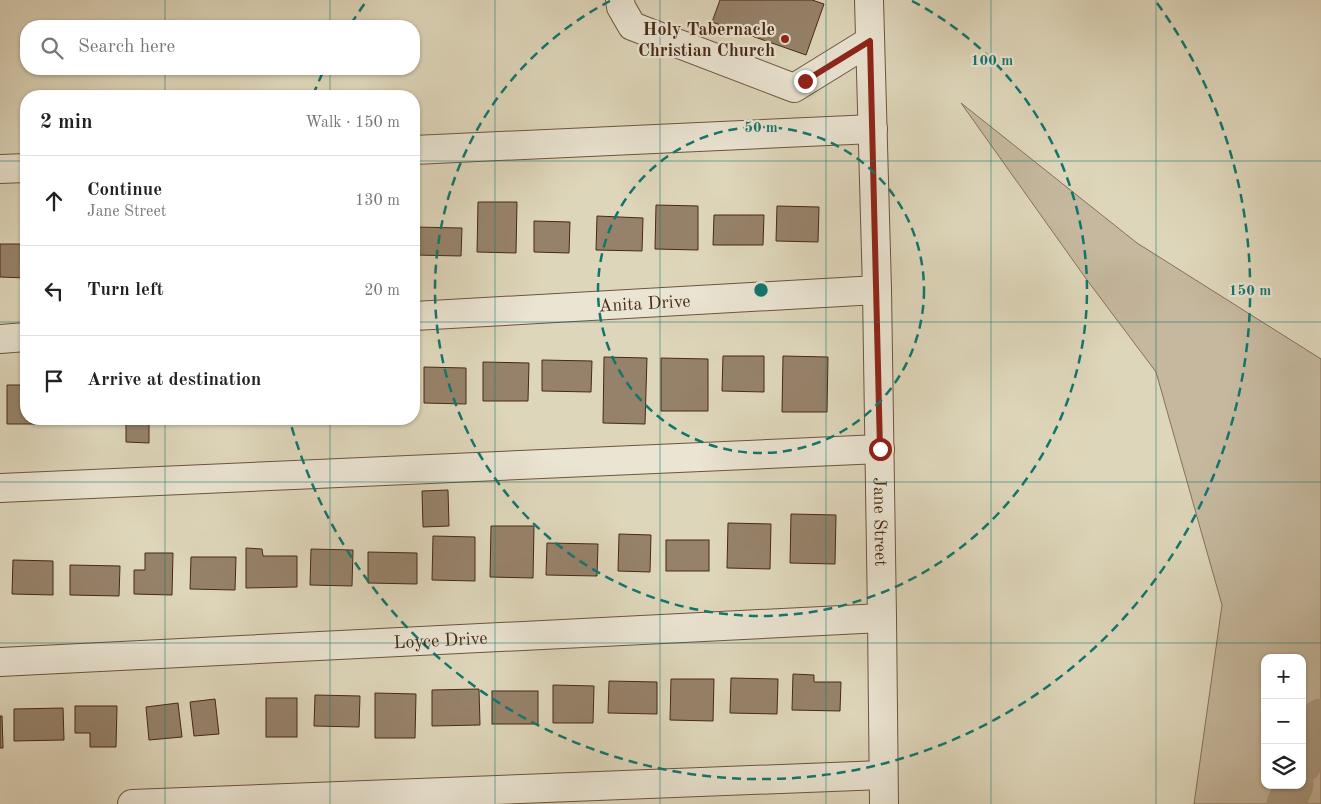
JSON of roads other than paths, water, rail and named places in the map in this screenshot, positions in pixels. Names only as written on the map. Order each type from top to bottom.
[{"type":"street","points":[[620,0],[621,7],[632,26],[794,88],[870,41]]},
{"type":"street","name":"Jane Street","points":[[869,0],[880,449],[884,804]]},
{"type":"street","points":[[420,150],[873,129]]},
{"type":"street","points":[[0,169],[20,168]]},
{"type":"street","name":"Anita Drive","points":[[420,316],[877,290]]},
{"type":"street","points":[[0,339],[20,338]]},
{"type":"street","points":[[0,488],[880,449]]},
{"type":"street","name":"Loyce Drive","points":[[0,662],[882,618]]},
{"type":"street","points":[[132,804],[883,775]]},
{"type":"waterway","points":[[1306,754],[1321,718]]},
{"type":"waterway","points":[[1286,804],[1292,789]]},
{"type":"place","name":"Holy Tabernacle Christian Church","points":[[785,39]]}]
